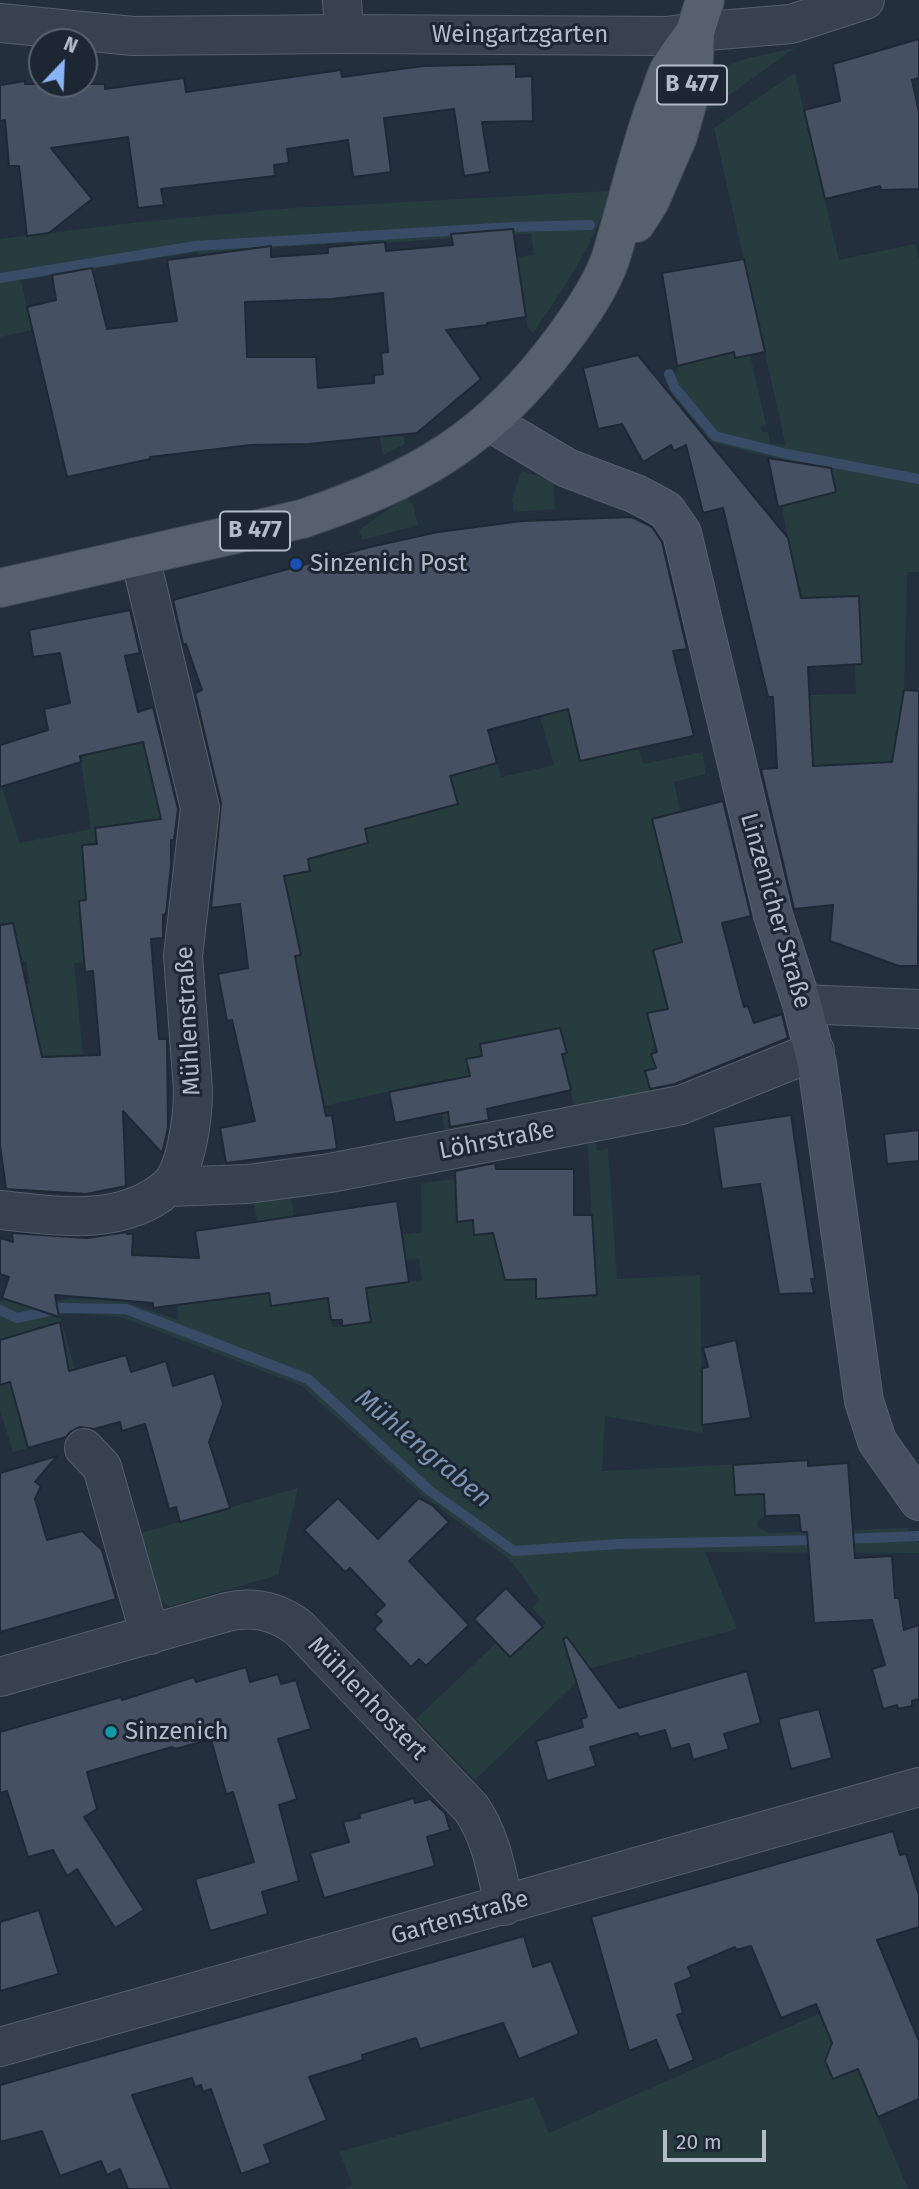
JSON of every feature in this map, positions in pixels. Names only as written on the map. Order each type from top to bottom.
[{"type":"main road","name":"B 477","points":[[0,588],[302,519],[338,507],[430,465],[490,422],[556,348],[587,303],[609,262],[638,158],[668,71],[700,16]]},
{"type":"main road","name":"Linzenicher Straße","points":[[490,422],[567,468],[657,505],[667,511],[682,533],[770,902],[815,1051],[838,1200],[864,1401],[877,1441],[919,1501]]},
{"type":"street","name":"Weingartzgarten","points":[[0,23],[133,36],[343,17],[667,36],[700,16],[791,24],[865,0]]},
{"type":"street","name":"Mühlenstraße","points":[[140,556],[200,808],[183,956],[193,1108],[183,1157],[169,1187]]},
{"type":"street","points":[[802,1004],[919,1009]]},
{"type":"street","name":"Löhrstraße","points":[[169,1187],[248,1184],[330,1173],[681,1105],[815,1051]]},
{"type":"street","points":[[0,1210],[58,1215],[115,1214],[135,1208],[169,1187]]},
{"type":"street","points":[[84,1448],[102,1467],[150,1635]]},
{"type":"street","name":"Mühlenhostert","points":[[0,1677],[242,1609],[269,1612],[299,1628],[471,1808],[482,1827],[494,1860],[504,1906]]},
{"type":"street","name":"Gartenstraße","points":[[0,2047],[919,1787]]},
{"type":"green space","points":[[795,48],[691,122],[701,88],[710,76],[732,63]]},
{"type":"green space","points":[[795,73],[839,260],[915,244],[919,260],[919,572],[907,572],[904,693],[892,762],[782,768],[809,695],[856,694],[855,665],[862,664],[859,597],[801,599],[779,495],[825,495],[836,492],[831,468],[785,461],[711,442],[670,391],[664,375],[678,372],[677,366],[731,336],[735,357],[750,355],[766,424],[761,426],[762,432],[768,432],[770,443],[786,446],[714,128]]},
{"type":"green space","points":[[610,191],[587,247],[533,333],[528,328],[517,257],[534,255],[531,234],[514,234],[513,229],[452,233],[452,238],[354,245],[353,242],[270,246],[199,255],[197,252],[21,280],[32,330],[0,337],[0,239],[140,222],[294,208]]},
{"type":"green space","points":[[402,418],[405,444],[383,455],[377,422]]},
{"type":"green space","points":[[521,471],[553,480],[555,509],[514,512],[512,500]]},
{"type":"green space","points":[[406,497],[413,504],[418,525],[362,540],[359,530]]},
{"type":"green space","points":[[560,692],[614,705],[625,751],[639,749],[643,764],[702,752],[706,774],[674,782],[680,811],[652,819],[721,909],[724,931],[667,1009],[647,1014],[656,1048],[651,1050],[656,1068],[645,1071],[652,1096],[576,1114],[562,1054],[567,1053],[560,1027],[467,1059],[481,1132],[447,1139],[434,1081],[324,1106],[313,1052],[297,1007],[305,1005],[295,956],[301,954],[275,831],[348,848],[368,843],[365,829],[457,804],[450,776],[497,763],[501,777],[554,765],[540,717],[565,710]]},
{"type":"green space","points":[[145,740],[161,819],[95,828],[96,843],[82,845],[93,900],[79,901],[81,930],[100,961],[74,963],[88,1109],[44,1071],[0,989],[30,983],[26,961],[0,964],[0,782],[20,843],[91,829],[80,756]]},
{"type":"green space","points":[[594,1129],[597,1151],[608,1149],[617,1279],[700,1275],[703,1433],[605,1416],[602,1471],[762,1463],[762,1468],[733,1469],[735,1494],[764,1494],[765,1516],[757,1522],[758,1528],[770,1533],[907,1528],[919,1544],[919,1553],[705,1552],[737,1629],[591,1668],[475,1780],[416,1719],[497,1642],[511,1657],[546,1623],[532,1608],[540,1600],[510,1560],[421,1494],[302,1386],[121,1317],[62,1312],[60,1316],[75,1369],[60,1374],[16,1402],[28,1448],[13,1452],[0,1410],[2,1298],[32,1307],[69,1298],[123,1301],[178,1320],[177,1286],[265,1274],[253,1194],[290,1190],[294,1217],[285,1304],[312,1301],[309,1281],[327,1293],[332,1327],[370,1322],[366,1287],[422,1280],[419,1259],[405,1260],[401,1235],[422,1232],[421,1183],[455,1179],[458,1222],[473,1220],[475,1234],[501,1233],[535,1245],[536,1299],[596,1295],[587,1131]]},
{"type":"green space","points":[[298,1488],[278,1575],[170,1606],[151,1595],[134,1535]]},
{"type":"green space","points":[[832,2008],[908,2189],[343,2189],[353,2185],[339,2152],[534,2097],[549,2133]]},
{"type":"building","points":[[919,39],[919,78],[912,80],[919,112],[919,189],[881,190],[880,186],[825,199],[804,110],[840,101],[833,64]]},
{"type":"building","points":[[516,64],[516,77],[532,76],[533,121],[482,122],[490,172],[464,176],[454,109],[384,118],[391,172],[353,177],[348,140],[287,149],[289,163],[274,165],[275,176],[161,189],[164,205],[138,208],[128,137],[51,148],[92,199],[49,233],[27,236],[19,166],[9,166],[5,120],[0,121],[0,85],[25,81],[25,84],[28,84],[28,98],[98,98],[98,84],[105,84],[105,89],[184,78],[186,92],[341,70],[342,77],[423,66]]},
{"type":"building","points":[[513,229],[526,317],[446,330],[481,379],[417,433],[309,444],[251,445],[150,457],[67,477],[27,307],[56,300],[52,275],[92,268],[107,329],[177,321],[167,260],[271,246],[271,257],[328,253],[328,247],[385,242],[386,251],[453,245],[451,234]],"holes":[[[383,293],[388,352],[381,353],[383,374],[374,375],[374,383],[318,388],[316,357],[247,357],[245,302],[332,299]]]},
{"type":"building","points":[[744,259],[765,352],[735,358],[734,352],[677,366],[662,273]]},
{"type":"building","points":[[638,355],[788,538],[801,598],[859,596],[862,664],[808,667],[813,766],[892,762],[904,690],[919,691],[918,966],[899,966],[830,941],[833,905],[794,909],[761,769],[777,768],[773,697],[768,697],[723,508],[703,513],[686,445],[674,451],[671,445],[643,462],[622,424],[598,429],[583,368]]},
{"type":"building","points":[[768,458],[831,468],[836,492],[778,507]]},
{"type":"building","points":[[632,517],[652,527],[662,542],[687,649],[673,651],[694,736],[580,761],[568,709],[488,730],[497,763],[450,776],[458,804],[365,829],[368,843],[308,859],[310,871],[284,876],[301,955],[295,956],[313,1052],[326,1116],[332,1115],[337,1149],[226,1163],[220,1128],[255,1121],[232,1020],[227,1021],[218,974],[248,968],[240,904],[211,908],[221,803],[195,693],[202,690],[186,644],[183,644],[173,600],[370,547],[438,532],[522,521]]},
{"type":"building","points":[[130,610],[140,653],[125,656],[138,712],[153,707],[178,809],[174,840],[171,840],[163,938],[151,939],[159,1039],[167,1039],[166,1137],[162,1153],[123,1111],[126,1186],[86,1194],[6,1189],[0,1145],[0,925],[13,923],[42,1057],[100,1055],[93,971],[85,972],[79,901],[86,900],[82,845],[97,844],[95,828],[161,819],[143,742],[80,756],[81,762],[0,787],[0,745],[48,730],[44,709],[70,703],[60,653],[33,657],[29,630]]},
{"type":"building","points":[[723,801],[751,916],[722,923],[744,1007],[748,1006],[754,1023],[782,1014],[788,1038],[675,1084],[650,1089],[645,1071],[656,1068],[651,1054],[657,1052],[647,1013],[668,1009],[653,950],[682,942],[652,819]]},
{"type":"building","points":[[560,1028],[567,1053],[562,1054],[571,1090],[487,1109],[489,1120],[450,1127],[448,1112],[395,1123],[389,1092],[470,1076],[466,1059],[482,1056],[480,1044]]},
{"type":"building","points":[[791,1115],[815,1279],[811,1279],[814,1293],[779,1294],[760,1184],[722,1189],[713,1127]]},
{"type":"building","points":[[919,1130],[919,1161],[887,1164],[884,1134]]},
{"type":"building","points":[[495,1163],[496,1169],[574,1169],[574,1215],[592,1215],[597,1295],[536,1299],[536,1279],[505,1280],[493,1233],[474,1235],[473,1220],[457,1222],[455,1171]]},
{"type":"building","points":[[397,1201],[409,1282],[366,1288],[371,1322],[342,1326],[342,1320],[331,1320],[328,1298],[271,1306],[269,1293],[153,1308],[153,1303],[55,1295],[59,1317],[2,1298],[9,1277],[0,1274],[0,1238],[13,1242],[12,1233],[87,1238],[127,1232],[133,1234],[132,1255],[199,1258],[195,1231]]},
{"type":"building","points":[[60,1322],[69,1371],[126,1355],[131,1372],[166,1361],[173,1386],[214,1373],[223,1404],[209,1442],[230,1508],[180,1522],[176,1507],[169,1509],[145,1424],[122,1431],[120,1422],[94,1429],[80,1427],[66,1437],[28,1448],[10,1382],[0,1385],[0,1340]]},
{"type":"building","points":[[736,1340],[751,1418],[702,1425],[702,1368],[708,1367],[703,1348]]},
{"type":"building","points":[[57,1456],[35,1482],[41,1486],[35,1499],[47,1540],[82,1531],[102,1550],[116,1599],[0,1632],[0,1473]]},
{"type":"building","points":[[808,1460],[808,1466],[848,1463],[855,1558],[892,1556],[895,1598],[899,1598],[904,1630],[919,1625],[919,1699],[912,1701],[912,1706],[898,1709],[897,1705],[883,1709],[872,1669],[885,1665],[872,1620],[814,1623],[807,1532],[801,1532],[799,1515],[765,1516],[764,1494],[735,1495],[733,1465]]},
{"type":"building","points":[[338,1498],[378,1539],[419,1498],[432,1505],[449,1522],[409,1561],[469,1625],[426,1666],[419,1659],[411,1667],[374,1629],[382,1621],[375,1614],[385,1605],[350,1568],[345,1572],[304,1530]]},
{"type":"building","points":[[506,1588],[543,1627],[510,1657],[474,1619]]},
{"type":"building","points":[[567,1637],[619,1708],[747,1671],[761,1723],[724,1734],[729,1749],[693,1760],[689,1744],[671,1749],[665,1730],[640,1737],[637,1733],[590,1747],[596,1766],[547,1781],[536,1741],[583,1727],[581,1719],[587,1717],[563,1639]]},
{"type":"building","points":[[246,1667],[250,1682],[278,1674],[281,1684],[296,1680],[311,1729],[278,1739],[297,1799],[279,1805],[299,1881],[262,1892],[268,1914],[210,1931],[195,1879],[254,1862],[233,1792],[226,1794],[211,1739],[176,1749],[172,1747],[87,1772],[97,1809],[84,1817],[144,1910],[115,1928],[77,1869],[67,1876],[53,1850],[28,1857],[7,1791],[0,1793],[0,1732],[121,1697],[122,1700],[194,1677],[196,1682]]},
{"type":"building","points":[[819,1709],[832,1758],[791,1769],[778,1719]]},
{"type":"building","points":[[414,1798],[415,1803],[430,1799],[445,1813],[450,1830],[427,1837],[435,1866],[324,1898],[310,1853],[349,1842],[343,1822],[360,1818],[359,1814]]},
{"type":"building","points":[[893,1831],[900,1855],[906,1854],[919,1895],[919,1927],[877,1940],[919,2041],[919,2099],[878,2117],[858,2069],[833,2079],[825,2061],[832,2043],[816,2004],[781,2018],[751,1946],[736,1950],[735,1947],[688,1967],[692,1977],[675,1984],[683,2013],[677,2015],[694,2060],[669,2071],[656,2040],[629,2051],[591,1917]]},
{"type":"building","points":[[39,1910],[59,1974],[0,1991],[0,1922]]},
{"type":"building","points":[[524,1936],[533,1967],[551,1961],[579,2034],[519,2059],[503,2023],[420,2049],[416,2038],[362,2055],[363,2060],[309,2077],[327,2120],[264,2145],[271,2163],[241,2174],[211,2089],[203,2092],[201,2085],[195,2087],[192,2078],[132,2095],[171,2189],[128,2189],[120,2169],[107,2175],[101,2161],[60,2176],[42,2131],[0,2142],[0,2085]]},
{"type":"waterway","points":[[0,278],[195,246],[590,225]]},
{"type":"waterway","points":[[669,374],[675,388],[715,436],[787,454],[919,479]]},
{"type":"waterway","name":"Mühlengraben","points":[[0,1310],[17,1318],[62,1308],[126,1309],[308,1379],[429,1490],[514,1551],[620,1544],[822,1540]]},
{"type":"waterway","name":"Mühlengraben","points":[[842,1539],[919,1536]]},
{"type":"place","name":"Sinzenich Post","points":[[296,564]]},
{"type":"place","name":"Sinzenich","points":[[111,1732]]}]
